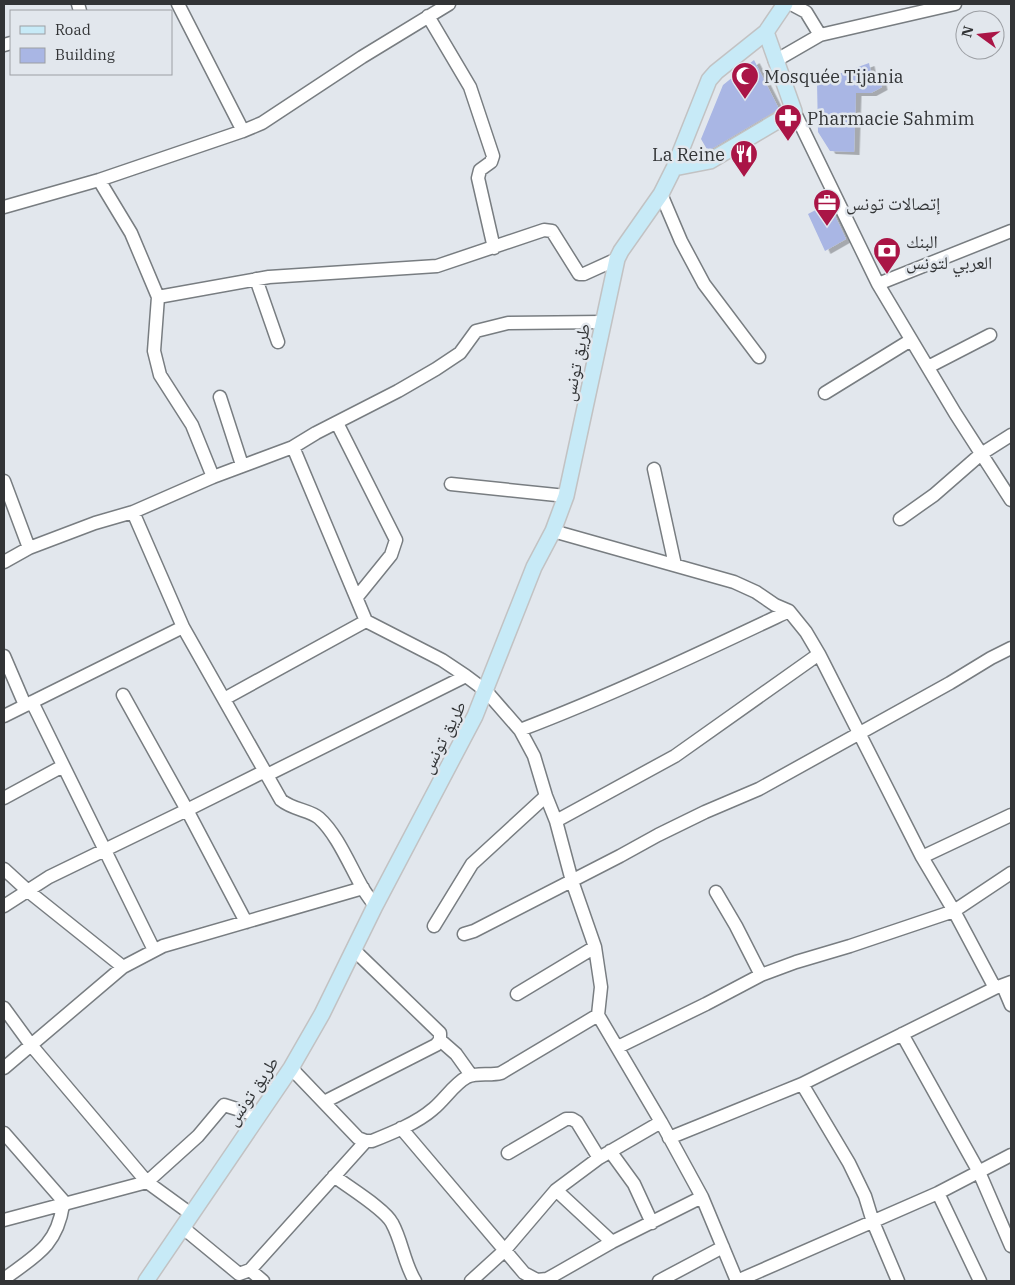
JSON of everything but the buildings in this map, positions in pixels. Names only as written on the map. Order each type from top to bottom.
[{"type":"main road","name":"طريق تونس","points":[[146,1281],[291,1068],[322,1014],[375,906],[449,766],[486,691],[528,583],[553,531],[566,496],[617,258],[624,244],[661,194],[674,168],[709,80],[716,72],[766,32],[785,4]]},
{"type":"main road","points":[[674,168],[710,161],[794,111],[775,62],[766,32]]},
{"type":"street","points":[[178,4],[242,131]]},
{"type":"street","points":[[4,207],[99,180],[262,123],[362,57],[449,4]]},
{"type":"street","points":[[791,4],[806,12],[820,35]]},
{"type":"street","points":[[775,62],[820,35],[955,4]]},
{"type":"street","points":[[428,16],[470,87],[492,156],[491,162],[480,170],[478,178],[494,248]]},
{"type":"street","points":[[794,111],[878,284],[910,340],[1011,500]]},
{"type":"street","points":[[99,180],[131,233],[158,297],[154,351],[160,375],[192,425],[213,477]]},
{"type":"street","points":[[661,194],[681,241],[704,284],[759,357]]},
{"type":"street","points":[[158,297],[269,277],[407,266],[421,268],[437,266],[544,230],[552,231],[579,274],[584,274],[617,258]]},
{"type":"street","points":[[878,284],[1011,231]]},
{"type":"street","points":[[256,279],[278,342]]},
{"type":"street","points":[[4,562],[29,548],[134,512],[242,465],[293,447],[316,433],[398,391],[460,353],[476,331],[508,323],[604,322]]},
{"type":"street","points":[[928,367],[990,335]]},
{"type":"street","points":[[825,394],[910,340]]},
{"type":"street","points":[[220,397],[242,465]]},
{"type":"street","points":[[337,423],[396,540],[391,555],[357,597]]},
{"type":"street","points":[[900,519],[934,495],[981,454],[1011,435]]},
{"type":"street","points":[[293,447],[366,621],[442,660],[486,691],[520,730],[534,756],[556,821],[572,881],[595,947],[601,987],[598,1015],[661,1122],[702,1197],[737,1281],[938,1193],[1011,1155]]},
{"type":"street","points":[[654,469],[675,565]]},
{"type":"street","points":[[4,481],[29,548]]},
{"type":"street","points":[[451,484],[566,496]]},
{"type":"street","points":[[134,512],[183,627],[281,800],[288,805],[319,818],[333,835],[362,888],[375,906]]},
{"type":"street","points":[[553,531],[734,582],[789,611],[806,632],[860,733],[922,856],[954,911],[1003,985],[1011,1005]]},
{"type":"street","points":[[520,730],[568,712],[641,680],[789,611]]},
{"type":"street","points":[[224,699],[366,621]]},
{"type":"street","points":[[4,716],[183,627]]},
{"type":"street","points":[[464,934],[474,931],[666,831],[759,789],[1011,648]]},
{"type":"street","points":[[556,821],[675,756],[818,654]]},
{"type":"street","points":[[4,656],[28,704],[64,766],[154,950]]},
{"type":"street","points":[[4,906],[49,876],[466,676]]},
{"type":"street","points":[[123,695],[246,922]]},
{"type":"street","points":[[4,798],[64,766]]},
{"type":"street","points":[[434,926],[472,864],[546,796]]},
{"type":"street","points":[[922,856],[1011,815]]},
{"type":"street","points":[[4,869],[28,891],[123,967]]},
{"type":"street","points":[[618,1047],[698,1008],[761,974],[954,911],[1011,873]]},
{"type":"street","points":[[4,1068],[123,967],[154,950],[362,888]]},
{"type":"street","points":[[716,892],[761,974]]},
{"type":"street","points":[[517,994],[595,947]]},
{"type":"street","points":[[324,1102],[436,1045],[440,1040],[440,1033],[354,950]]},
{"type":"street","points":[[669,1138],[802,1084],[1003,985]]},
{"type":"street","points":[[4,1008],[31,1045],[146,1182],[191,1214]]},
{"type":"street","points":[[291,1068],[358,1138],[366,1141],[380,1138],[401,1128],[433,1109],[457,1085],[471,1076],[492,1076],[501,1073],[598,1015]]},
{"type":"street","points":[[902,1034],[979,1172],[1011,1246]]},
{"type":"street","points":[[440,1040],[456,1054],[471,1076]]},
{"type":"street","points":[[802,1084],[865,1196],[873,1222],[898,1281]]},
{"type":"street","points":[[4,1220],[146,1182],[198,1136],[224,1105],[259,1116]]},
{"type":"street","points":[[508,1153],[566,1119],[572,1118],[634,1184],[652,1223]]},
{"type":"street","points":[[471,1281],[504,1252],[556,1190],[604,1154],[661,1122]]},
{"type":"street","points":[[401,1128],[504,1252],[524,1273],[537,1280],[547,1279],[612,1242],[702,1197]]},
{"type":"street","points":[[4,1134],[64,1204]]},
{"type":"street","points":[[182,1227],[239,1274],[250,1270],[366,1141]]},
{"type":"street","points":[[334,1176],[392,1222],[409,1271],[415,1281]]},
{"type":"street","points":[[556,1190],[612,1242]]},
{"type":"street","points":[[938,1193],[980,1281]]},
{"type":"street","points":[[4,1279],[46,1246],[58,1228],[64,1204]]},
{"type":"street","points":[[659,1281],[723,1247]]},
{"type":"street","points":[[250,1270],[263,1281]]},
{"type":"place","name":"Mosquée Tijania","points":[[745,100]]},
{"type":"place","name":"Pharmacie Sahmim","points":[[788,142]]},
{"type":"place","name":"La Reine","points":[[744,178]]},
{"type":"place","name":"إتصالات تونس","points":[[827,227]]},
{"type":"place","name":"البنك العربي لتونس","points":[[887,275]]}]
